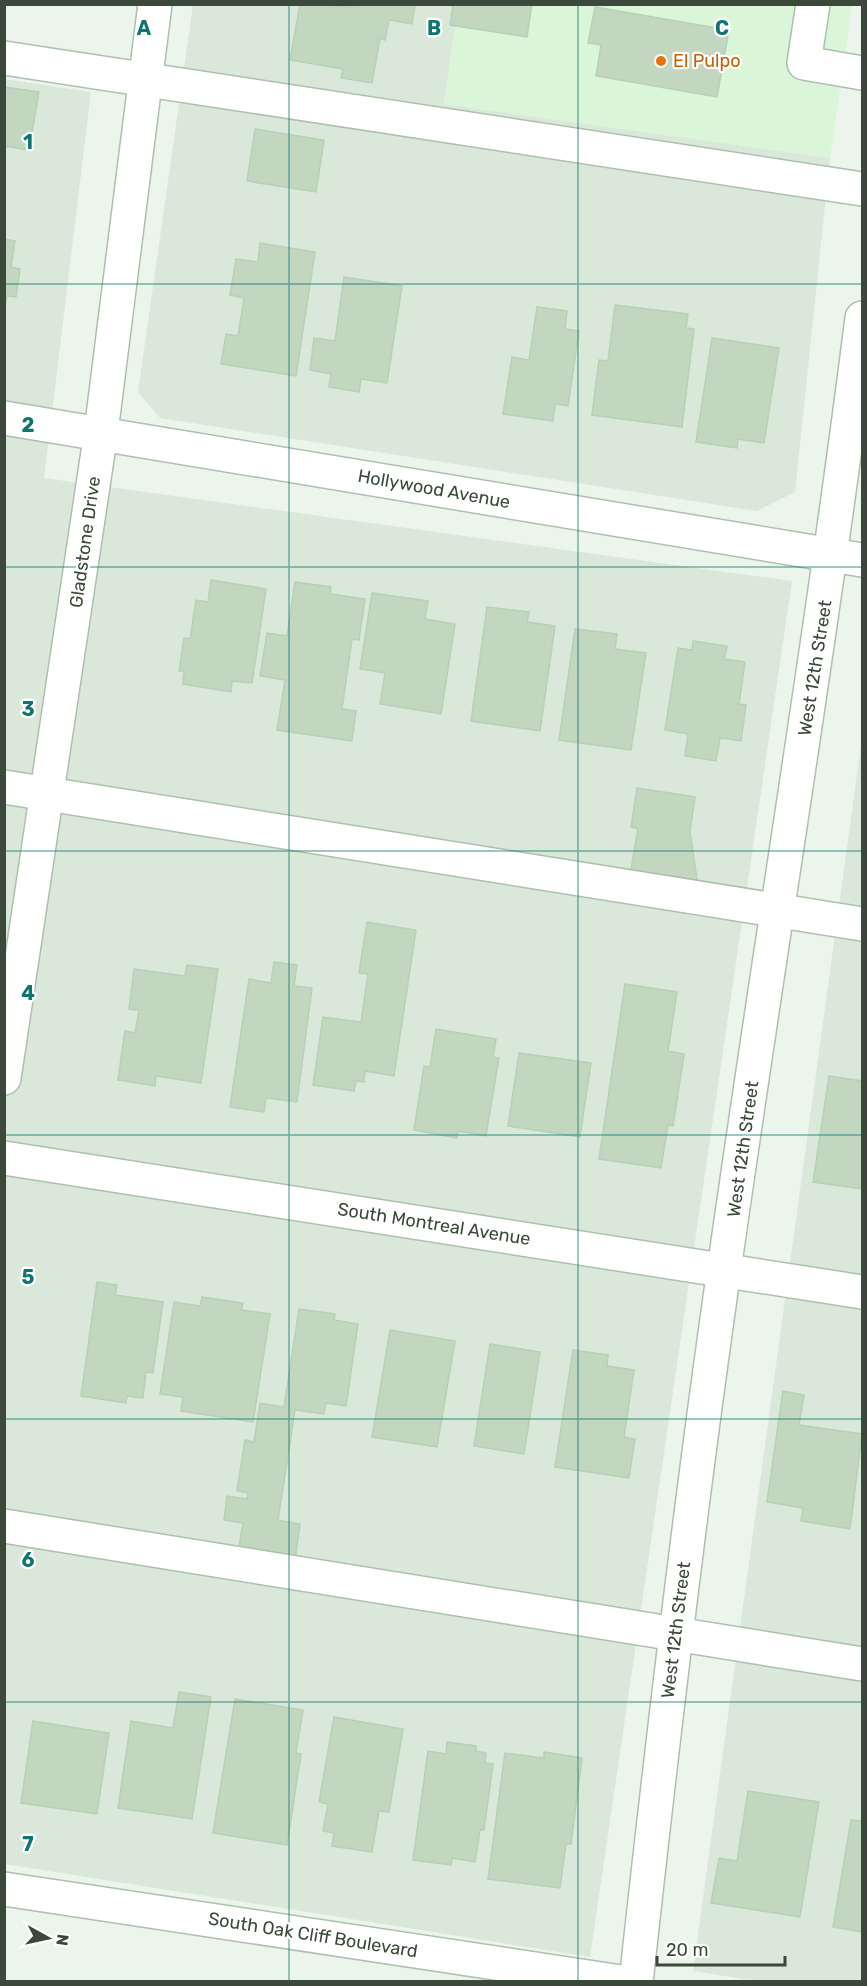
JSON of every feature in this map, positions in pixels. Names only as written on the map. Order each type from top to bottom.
[{"type":"street","points":[[813,4],[804,63],[862,73]]},
{"type":"street","name":"Gladstone Drive","points":[[4,1078],[101,432],[145,80],[149,5]]},
{"type":"street","points":[[4,58],[862,189]]},
{"type":"street","name":"West 12th Street","points":[[636,1982],[674,1634],[724,1270],[778,912],[847,557],[862,318]]},
{"type":"street","name":"Hollywood Avenue","points":[[4,418],[101,432],[847,557]]},
{"type":"street","points":[[4,787],[862,924]]},
{"type":"street","name":"South Montreal Avenue","points":[[4,1158],[862,1292]]},
{"type":"street","points":[[4,1526],[862,1664]]},
{"type":"street","name":"South Oak Cliff Boulevard","points":[[4,1889],[621,1982]]},
{"type":"shaded area","points":[[193,5],[458,5],[444,104],[830,158],[795,492],[757,511],[160,418],[138,392]]},
{"type":"shaded area","points":[[458,5],[852,5],[830,158],[444,104]]},
{"type":"shaded area","points":[[4,79],[91,92],[44,478],[792,581],[590,1957],[5,1864]]},
{"type":"shaded area","points":[[862,738],[862,1981],[756,1981],[693,1971]]},
{"type":"building","points":[[300,4],[338,6],[415,4],[412,24],[389,20],[385,40],[380,38],[372,83],[341,78],[343,69],[290,60]]},
{"type":"building","points":[[453,4],[532,4],[527,37],[450,25]]},
{"type":"building","name":"El Pulpo","points":[[595,7],[729,30],[717,97],[596,76],[601,45],[588,43]]},
{"type":"building","points":[[4,87],[39,92],[29,150],[4,146]]},
{"type":"building","points":[[255,129],[324,140],[316,192],[247,181]]},
{"type":"building","points":[[4,239],[15,241],[11,267],[20,269],[16,297],[7,296],[4,312]]},
{"type":"building","points":[[260,243],[315,252],[296,376],[221,364],[226,334],[238,336],[244,298],[230,295],[236,259],[258,262]]},
{"type":"building","points":[[344,277],[402,286],[387,383],[361,379],[359,392],[329,387],[331,374],[310,370],[314,338],[335,341]]},
{"type":"building","points":[[615,305],[688,314],[686,328],[694,329],[682,427],[592,415],[599,360],[608,361]]},
{"type":"building","points":[[537,307],[567,311],[565,329],[579,331],[568,406],[555,404],[553,421],[503,414],[512,357],[529,360]]},
{"type":"building","points":[[712,338],[779,348],[764,443],[738,439],[737,448],[696,442]]},
{"type":"building","points":[[211,580],[266,589],[252,683],[232,681],[231,692],[183,684],[184,671],[179,671],[184,638],[190,639],[196,600],[208,602]]},
{"type":"building","points":[[295,582],[331,587],[330,594],[365,599],[359,640],[352,639],[342,709],[356,711],[352,741],[277,730],[285,680],[260,676],[267,633],[287,636]]},
{"type":"building","points":[[372,593],[428,601],[425,619],[455,624],[441,714],[380,704],[385,673],[360,669]]},
{"type":"building","points":[[487,607],[529,612],[527,622],[555,626],[540,731],[471,721]]},
{"type":"building","points":[[575,629],[617,634],[615,649],[646,653],[631,750],[559,740]]},
{"type":"building","points":[[693,641],[727,646],[724,659],[745,662],[739,704],[746,705],[741,741],[720,738],[716,761],[685,756],[688,734],[665,730],[678,648],[692,650]]},
{"type":"building","points":[[637,788],[695,797],[690,831],[698,887],[630,876],[638,829],[631,827]]},
{"type":"building","points":[[367,922],[416,930],[394,1076],[365,1071],[364,1082],[356,1081],[354,1091],[313,1085],[323,1017],[361,1022],[368,974],[359,973]]},
{"type":"building","points":[[274,962],[297,965],[294,986],[312,988],[297,1102],[266,1098],[264,1112],[230,1107],[249,979],[271,983]]},
{"type":"building","points":[[187,965],[218,969],[201,1083],[156,1076],[155,1086],[118,1080],[125,1031],[135,1033],[139,1010],[129,1009],[134,969],[185,976]]},
{"type":"building","points":[[625,984],[677,992],[668,1051],[684,1054],[673,1126],[668,1125],[661,1168],[599,1159]]},
{"type":"building","points":[[436,1029],[496,1039],[493,1057],[499,1058],[486,1136],[458,1131],[457,1138],[414,1130],[424,1066],[430,1067]]},
{"type":"building","points":[[519,1053],[591,1063],[580,1137],[508,1126]]},
{"type":"building","points":[[829,1076],[862,1081],[862,1189],[813,1182]]},
{"type":"building","points":[[97,1282],[117,1285],[115,1295],[163,1302],[153,1373],[146,1372],[143,1398],[127,1396],[126,1403],[81,1396]]},
{"type":"building","points":[[202,1297],[243,1303],[241,1310],[270,1314],[253,1422],[181,1411],[183,1397],[160,1394],[174,1302],[200,1306]]},
{"type":"building","points":[[299,1309],[335,1314],[334,1320],[358,1324],[346,1406],[326,1403],[324,1414],[295,1410],[278,1520],[300,1524],[295,1560],[238,1552],[243,1523],[224,1520],[227,1496],[247,1499],[248,1493],[237,1491],[245,1440],[254,1442],[260,1403],[284,1407]]},
{"type":"building","points":[[390,1330],[455,1341],[437,1447],[372,1437]]},
{"type":"building","points":[[490,1344],[540,1352],[524,1454],[474,1446]]},
{"type":"building","points":[[573,1350],[608,1355],[607,1366],[634,1370],[624,1437],[635,1439],[629,1478],[555,1467]]},
{"type":"building","points":[[783,1391],[804,1395],[799,1425],[862,1434],[850,1529],[801,1521],[803,1508],[767,1502]]},
{"type":"building","points":[[179,1692],[211,1697],[192,1819],[118,1808],[131,1721],[173,1728]]},
{"type":"building","points":[[235,1699],[303,1710],[296,1753],[301,1754],[287,1845],[213,1833]]},
{"type":"building","points":[[334,1717],[403,1729],[389,1812],[379,1811],[372,1852],[332,1846],[334,1833],[323,1831],[328,1804],[319,1802]]},
{"type":"building","points":[[33,1721],[109,1733],[97,1814],[21,1803]]},
{"type":"building","points":[[447,1742],[476,1746],[476,1751],[486,1753],[485,1763],[493,1764],[484,1830],[480,1830],[475,1862],[452,1858],[451,1865],[413,1860],[428,1751],[446,1754]]},
{"type":"building","points":[[544,1752],[582,1758],[571,1844],[566,1844],[560,1888],[488,1879],[505,1753],[544,1758]]},
{"type":"building","points":[[748,1791],[819,1802],[800,1917],[711,1903],[719,1858],[737,1861]]},
{"type":"building","points":[[851,1820],[862,1821],[862,1932],[833,1927]]},
{"type":"place","name":"El Pulpo","points":[[661,61]]}]
